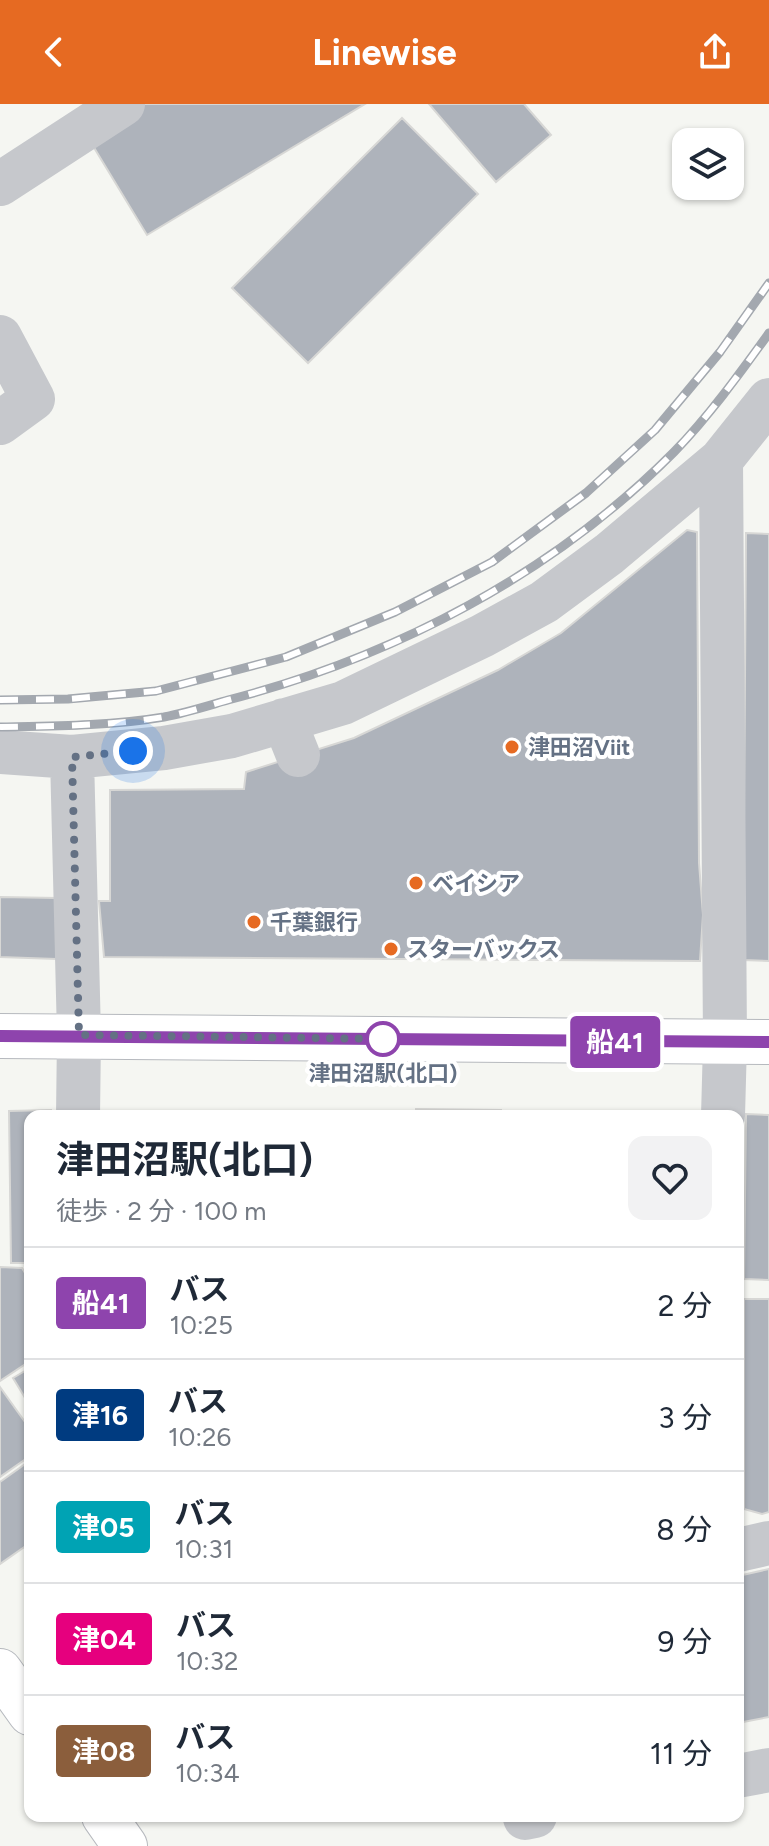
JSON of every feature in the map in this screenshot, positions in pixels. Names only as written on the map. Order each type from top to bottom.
[{"type":"main road","points":[[0,1036],[769,1042]]},
{"type":"main road","points":[[108,1822],[125,1846]]},
{"type":"street","points":[[0,184],[123,104]]},
{"type":"street","points":[[0,337],[33,399],[0,423]]},
{"type":"street","points":[[0,752],[72,757],[164,748],[219,738],[291,738],[343,703],[482,636],[544,602],[609,554],[721,460],[769,400]]},
{"type":"street","points":[[721,460],[723,1110]]},
{"type":"street","points":[[72,757],[78,1110]]},
{"type":"street","points":[[744,1549],[769,1543]]},
{"type":"street","points":[[744,1775],[769,1770]]},
{"type":"building","points":[[140,104],[365,104],[147,235],[87,136]]},
{"type":"building","points":[[429,104],[524,104],[551,135],[496,182]]},
{"type":"building","points":[[402,118],[478,194],[308,363],[232,288]]},
{"type":"building","name":"津田沼Viit","points":[[687,530],[697,532],[699,863],[703,915],[700,961],[104,957],[99,901],[110,901],[110,790],[244,789],[246,772],[354,738],[498,670],[561,633]]},
{"type":"building","points":[[746,533],[769,534],[769,961],[743,960]]},
{"type":"building","points":[[0,897],[57,898],[56,959],[0,957]]},
{"type":"building","points":[[416,1109],[501,1110],[416,1110]]},
{"type":"building","points":[[9,1111],[24,1111],[24,1263],[11,1263]]},
{"type":"building","points":[[746,1114],[769,1115],[769,1280],[744,1279]]},
{"type":"building","points":[[0,1267],[22,1268],[24,1365],[0,1381]]},
{"type":"building","points":[[744,1299],[769,1299],[769,1512],[762,1514],[744,1509]]},
{"type":"building","points":[[24,1372],[24,1396],[13,1378]]},
{"type":"building","points":[[0,1387],[24,1421],[24,1460],[0,1477]]},
{"type":"building","points":[[24,1465],[24,1547],[0,1564],[0,1482]]},
{"type":"building","points":[[769,1569],[769,1717],[744,1722],[744,1575]]},
{"type":"railway","points":[[0,700],[68,699],[156,691],[286,657],[395,612],[492,562],[586,493],[655,430],[720,352],[769,283]]},
{"type":"railway","points":[[0,727],[123,722],[188,711],[290,682],[351,660],[468,606],[577,536],[627,496],[700,424],[769,333]]},
{"type":"bus line","name":"船41","points":[[0,1036],[769,1042]]},
{"type":"place","name":"津田沼Viit","points":[[512,747]]},
{"type":"place","name":"ベイシア","points":[[416,883]]},
{"type":"place","name":"千葉銀行","points":[[254,922]]},
{"type":"place","name":"スターバックス","points":[[391,949]]},
{"type":"place","name":"津田沼駅(北口)","points":[[383,1039]]},
{"type":"route","points":[[133,751],[72,757],[79,1035],[393,1039],[383,1039]]}]
